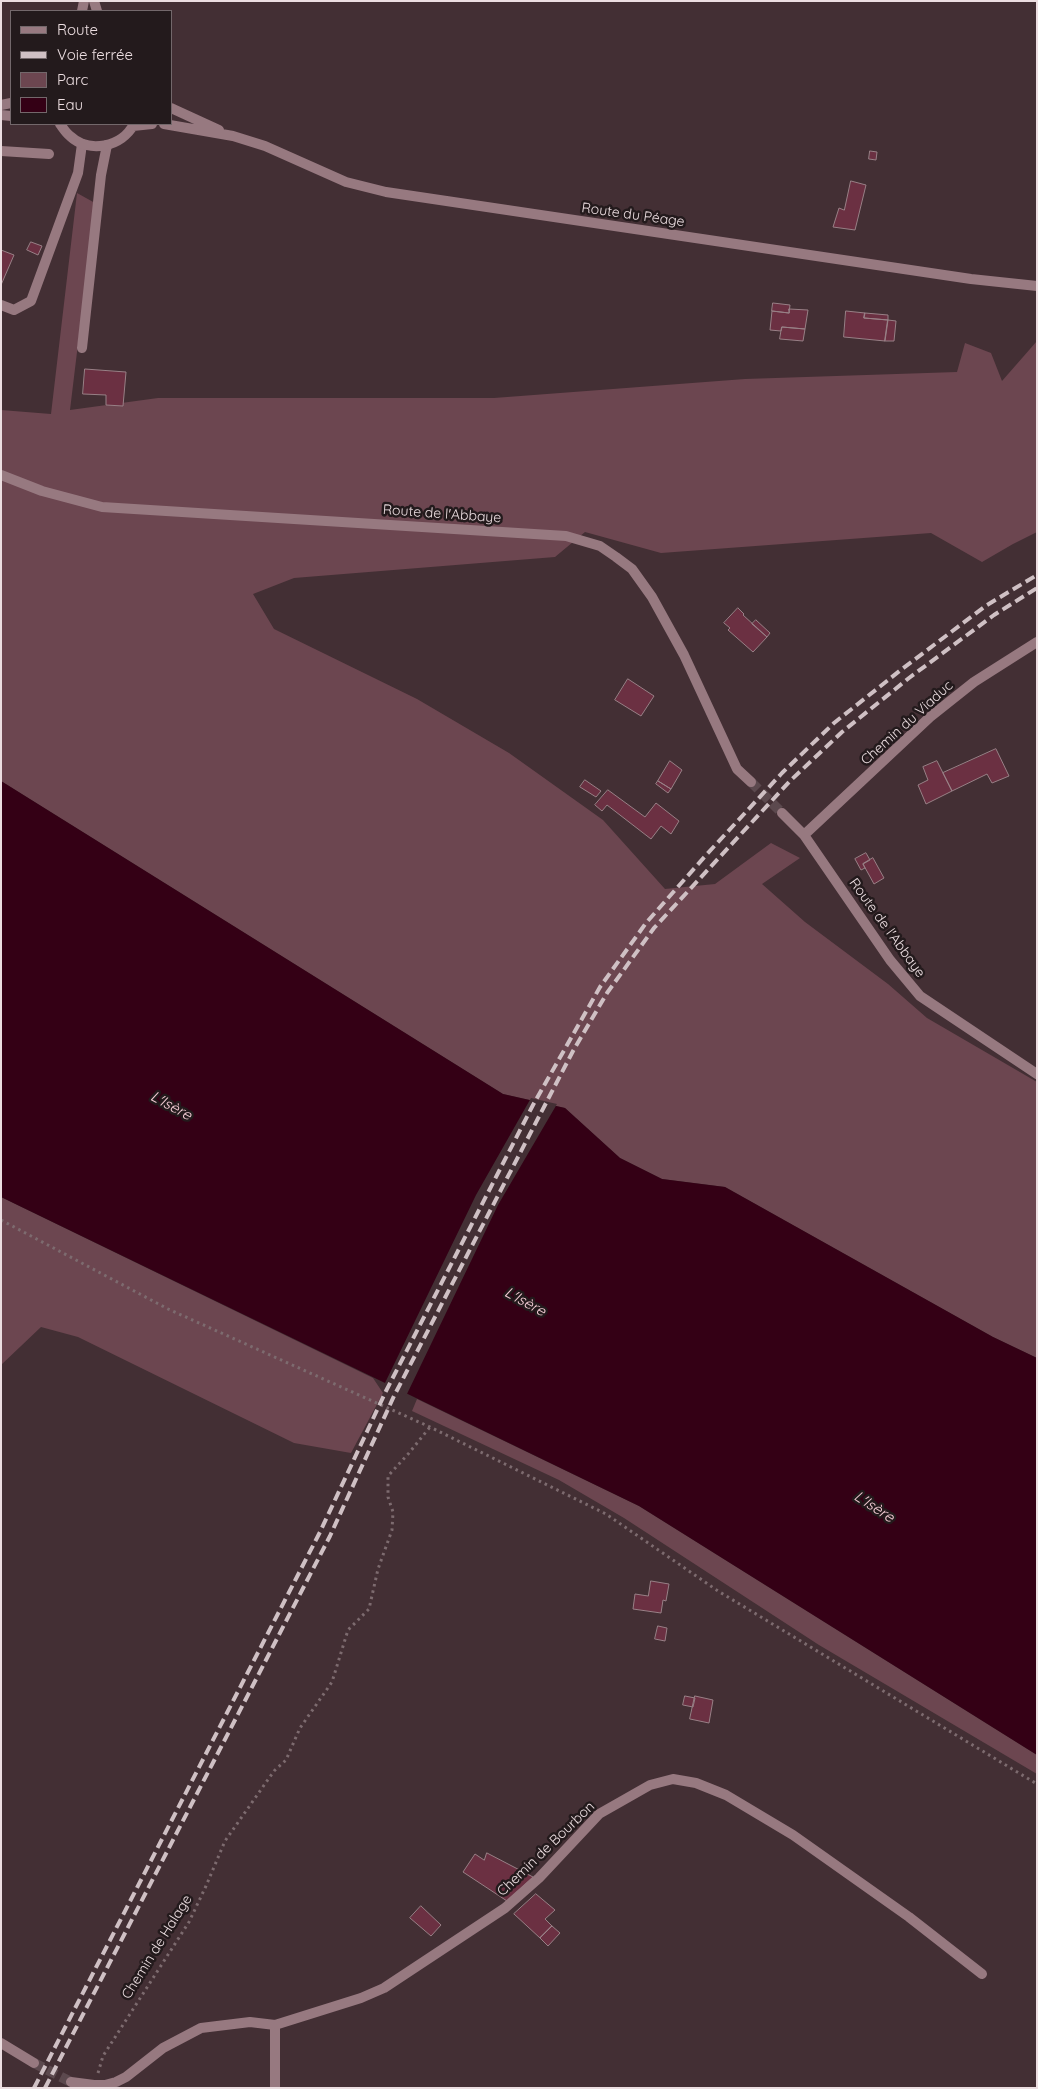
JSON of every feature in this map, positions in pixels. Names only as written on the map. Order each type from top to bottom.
[{"type":"street","name":"Route du Péage","points":[[172,108],[233,136],[265,146],[346,182],[386,192],[971,279],[1037,286]]},
{"type":"street","points":[[61,125],[69,136],[82,144],[93,146],[107,145],[122,138],[133,125]]},
{"type":"street","name":"Route du Péage","points":[[170,125],[233,136]]},
{"type":"street","points":[[1,305],[14,310],[31,301],[78,173],[82,144]]},
{"type":"street","points":[[82,348],[101,175],[107,145]]},
{"type":"street","points":[[1,151],[49,154]]},
{"type":"street","name":"Route de l'Abbaye","points":[[1,475],[42,491],[102,507],[566,536],[600,546],[632,569],[652,597],[684,655],[737,768],[751,782]]},
{"type":"street","name":"Chemin du Viaduc","points":[[804,835],[930,717],[974,682],[1037,642]]},
{"type":"street","name":"Route de l'Abbaye","points":[[782,814],[804,835],[890,960],[920,996],[1037,1074]]},
{"type":"street","name":"Chemin de Bourbon","points":[[275,2025],[361,1998],[384,1988],[409,1973],[505,1908],[539,1878],[599,1814],[650,1785],[673,1779],[696,1783],[726,1795],[793,1835],[909,1917],[982,1974]]},
{"type":"street","points":[[71,2082],[94,2086],[105,2085],[126,2077],[163,2048],[201,2028],[250,2022],[275,2025],[275,2088]]},
{"type":"street","points":[[1,2044],[34,2063]]},
{"type":"path","points":[[1,1220],[168,1309],[430,1427],[606,1514],[718,1591],[1037,1784]]},
{"type":"path","name":"Chemin de Halage","points":[[94,2086],[103,2056],[189,1922],[225,1841],[274,1771],[286,1760],[300,1728],[332,1682],[348,1630],[369,1609],[378,1569],[392,1530],[393,1512],[388,1497],[388,1476],[430,1427]]},
{"type":"green space","points":[[77,193],[95,203],[70,410],[158,398],[494,398],[745,379],[957,372],[965,343],[991,353],[1002,381],[1037,341],[1037,532],[982,562],[931,533],[661,553],[585,532],[555,557],[294,578],[253,594],[274,629],[417,699],[509,753],[603,820],[665,889],[715,884],[771,843],[800,858],[762,884],[805,922],[888,984],[927,1018],[1037,1082],[1037,1358],[993,1337],[725,1187],[662,1179],[620,1158],[565,1108],[503,1094],[1,781],[1,410],[51,414]]},
{"type":"green space","points":[[1,1197],[373,1378],[383,1393],[351,1453],[294,1443],[78,1337],[41,1327],[1,1365]]},
{"type":"green space","points":[[417,1399],[639,1506],[1037,1755],[1037,1774],[819,1645],[624,1518],[559,1480],[412,1411]]},
{"type":"water","name":"L'Isère","points":[[1,781],[503,1094],[565,1108],[620,1158],[662,1179],[725,1187],[993,1337],[1037,1358],[1037,1755],[639,1506],[1,1197]]},
{"type":"pier","points":[[531,1098],[557,1104],[498,1205],[406,1396],[384,1385],[476,1195]]},
{"type":"building","points":[[870,151],[877,152],[876,160],[869,159]]},
{"type":"building","points":[[851,181],[866,185],[855,230],[833,227],[839,208],[844,210]]},
{"type":"building","points":[[31,242],[42,246],[38,255],[27,250]]},
{"type":"building","points":[[1,250],[14,255],[1,285]]},
{"type":"building","points":[[773,303],[790,305],[789,313],[772,311]]},
{"type":"building","points":[[789,309],[808,310],[805,329],[782,327],[781,331],[770,330],[772,311],[789,313]]},
{"type":"building","points":[[846,311],[865,313],[864,318],[888,320],[885,341],[844,337]]},
{"type":"building","points":[[865,313],[888,315],[888,320],[864,318]]},
{"type":"building","points":[[888,320],[896,321],[894,341],[885,341]]},
{"type":"building","points":[[782,327],[805,329],[803,341],[780,339]]},
{"type":"building","points":[[85,369],[126,372],[123,406],[106,405],[106,395],[83,394]]},
{"type":"building","points":[[738,608],[767,637],[753,652],[728,630],[730,628],[724,623]]},
{"type":"building","points":[[756,620],[770,633],[767,637],[752,624]]},
{"type":"building","points":[[628,679],[654,696],[641,716],[615,700]]},
{"type":"building","points":[[996,749],[1009,776],[992,783],[987,774],[952,791],[943,773]]},
{"type":"building","points":[[670,761],[682,770],[671,789],[658,781]]},
{"type":"building","points":[[937,761],[952,791],[926,804],[918,785],[928,780],[923,767]]},
{"type":"building","points":[[585,780],[601,791],[596,797],[580,787]]},
{"type":"building","points":[[658,781],[671,789],[668,793],[656,784]]},
{"type":"building","points":[[608,790],[645,817],[656,803],[679,821],[671,834],[661,826],[651,839],[607,805],[602,811],[595,805]]},
{"type":"building","points":[[866,853],[870,860],[863,864],[865,868],[861,870],[855,859]]},
{"type":"building","points":[[873,858],[884,878],[874,884],[863,864]]},
{"type":"building","points":[[651,1581],[669,1584],[666,1601],[663,1600],[661,1613],[633,1609],[635,1594],[648,1596]]},
{"type":"building","points":[[658,1626],[667,1628],[665,1641],[655,1639]]},
{"type":"building","points":[[685,1696],[695,1698],[693,1707],[683,1705]]},
{"type":"building","points":[[695,1696],[713,1700],[709,1723],[690,1719]]},
{"type":"building","points":[[487,1853],[533,1877],[507,1901],[463,1872],[475,1854],[484,1860]]},
{"type":"building","points":[[536,1894],[555,1910],[545,1919],[552,1926],[540,1938],[514,1914]]},
{"type":"building","points":[[421,1906],[441,1925],[431,1936],[410,1918]]},
{"type":"building","points":[[552,1926],[560,1933],[548,1946],[540,1938]]},
{"type":"tunnel","points":[[751,782],[782,813]]},
{"type":"tunnel","points":[[34,2063],[71,2082]]},
{"type":"railway","points":[[34,2088],[320,1532],[386,1391],[533,1105],[600,987],[646,923],[707,854],[782,773],[834,723],[987,605],[1037,575]]},
{"type":"railway","points":[[45,2088],[330,1536],[394,1396],[573,1051],[607,993],[654,928],[790,781],[842,732],[909,678],[994,615],[1037,588]]}]
